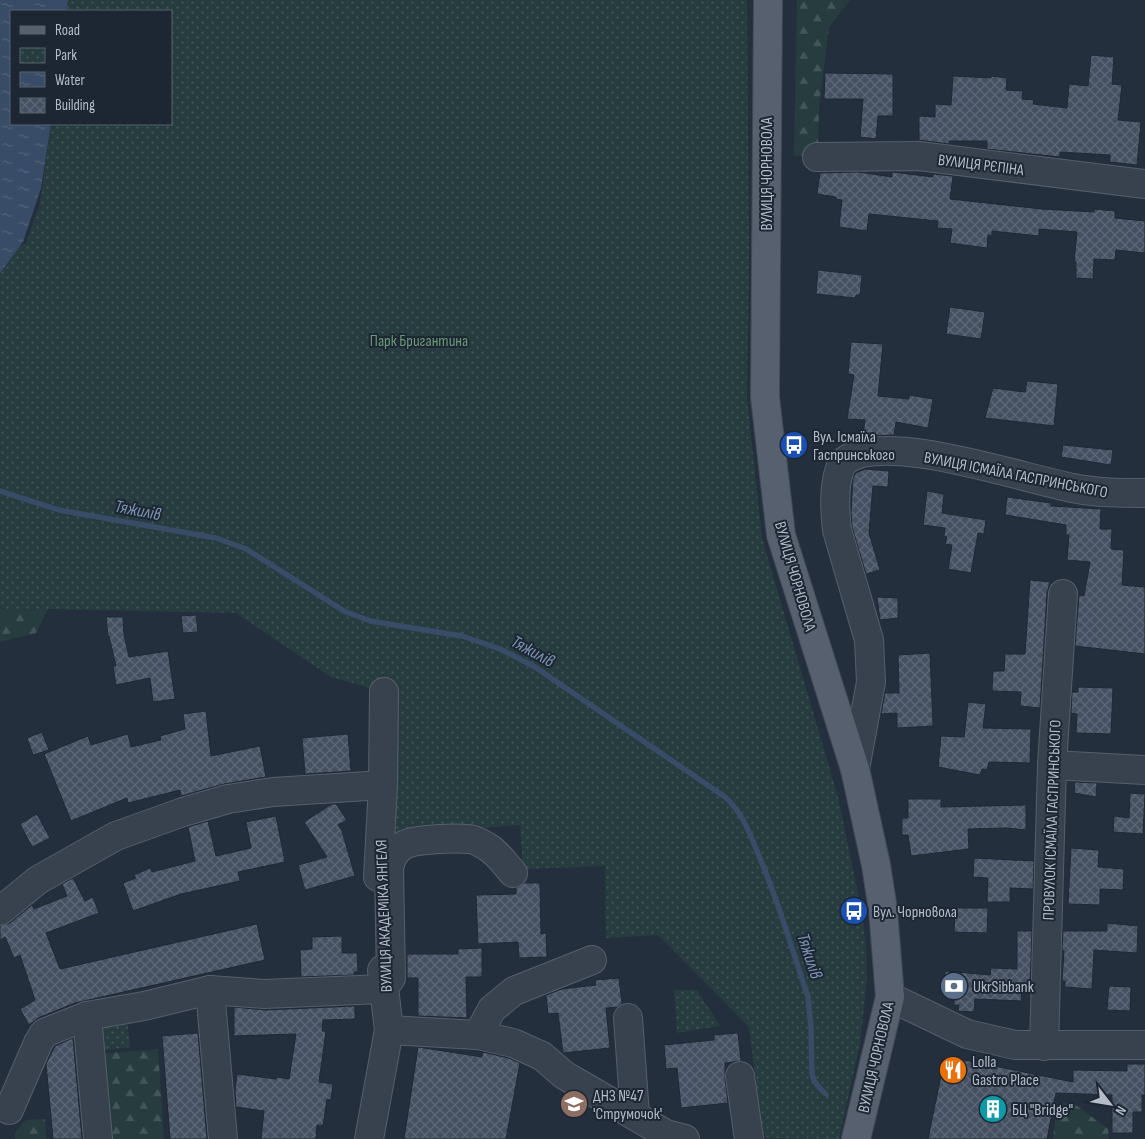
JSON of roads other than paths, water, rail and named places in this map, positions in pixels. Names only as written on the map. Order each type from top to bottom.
[{"type":"main road","name":"ВУЛИЦЯ ЧОРНОВОЛА","points":[[768,0],[765,397],[781,535],[855,769],[876,865],[883,910],[890,997],[856,1139]]},
{"type":"street","name":"ВУЛИЦЯ РЄПІНА","points":[[817,157],[919,156],[1145,184]]},
{"type":"street","name":"ВУЛИЦЯ ІСМАЇЛА ГАСПРИНСЬКОГО","points":[[855,769],[871,682],[869,640],[836,530],[834,513],[836,479],[844,462],[860,453],[882,450],[936,455],[1073,488],[1112,494],[1145,493]]},
{"type":"street","name":"ПРОВУЛОК ІСМАЇЛА ГАСПРИНСЬКОГО","points":[[1044,1046],[1052,765],[1063,594]]},
{"type":"street","name":"ВУЛИЦЯ АКАДЕМІКА ЯНГЕЛЯ","points":[[369,1139],[389,1030],[383,989],[378,869],[384,785],[384,692]]},
{"type":"street","points":[[1052,765],[1145,770]]},
{"type":"street","points":[[0,911],[38,880],[116,836],[183,812],[228,799],[273,792],[384,785]]},
{"type":"street","points":[[9,1110],[44,1032],[87,1016],[144,1006],[210,990],[264,994],[383,989],[391,978],[390,860],[396,850],[406,844],[422,840],[470,839],[486,846],[513,873]]},
{"type":"street","points":[[478,1035],[492,1009],[514,991],[592,960]]},
{"type":"street","points":[[210,990],[223,1139]]},
{"type":"street","points":[[890,997],[967,1034],[1015,1046],[1145,1045]]},
{"type":"street","points":[[87,1016],[98,1139]]},
{"type":"street","points":[[628,1018],[635,1115]]},
{"type":"street","points":[[389,1030],[478,1035],[513,1043],[542,1056],[564,1075],[666,1134],[685,1139]]},
{"type":"street","points":[[740,1076],[749,1139]]},
{"type":"water","points":[[0,0],[68,0],[66,10],[10,10],[10,125],[51,125],[41,188],[23,242],[0,273]]},
{"type":"waterway","name":"Тяжилів","points":[[0,491],[59,510],[216,538],[246,549],[344,611],[370,621],[462,636],[500,649],[535,667],[725,797],[737,810],[745,824],[779,908],[808,997],[812,1074],[817,1085],[826,1094]]},
{"type":"place","name":"Вул. Ісмаїла Гаспринського","points":[[794,445]]},
{"type":"place","name":"Вул. Чорновола","points":[[854,911]]},
{"type":"place","name":"UkrSibbank","points":[[954,986]]},
{"type":"place","name":"Lolla Gastro Place","points":[[953,1070]]},
{"type":"place","name":"ДНЗ №47 'Струмочок'","points":[[574,1104]]},
{"type":"place","name":"БЦ \"Bridge\"","points":[[993,1109]]},
{"type":"park label","name":"Парк Бригантина","points":[[419,340]]}]
